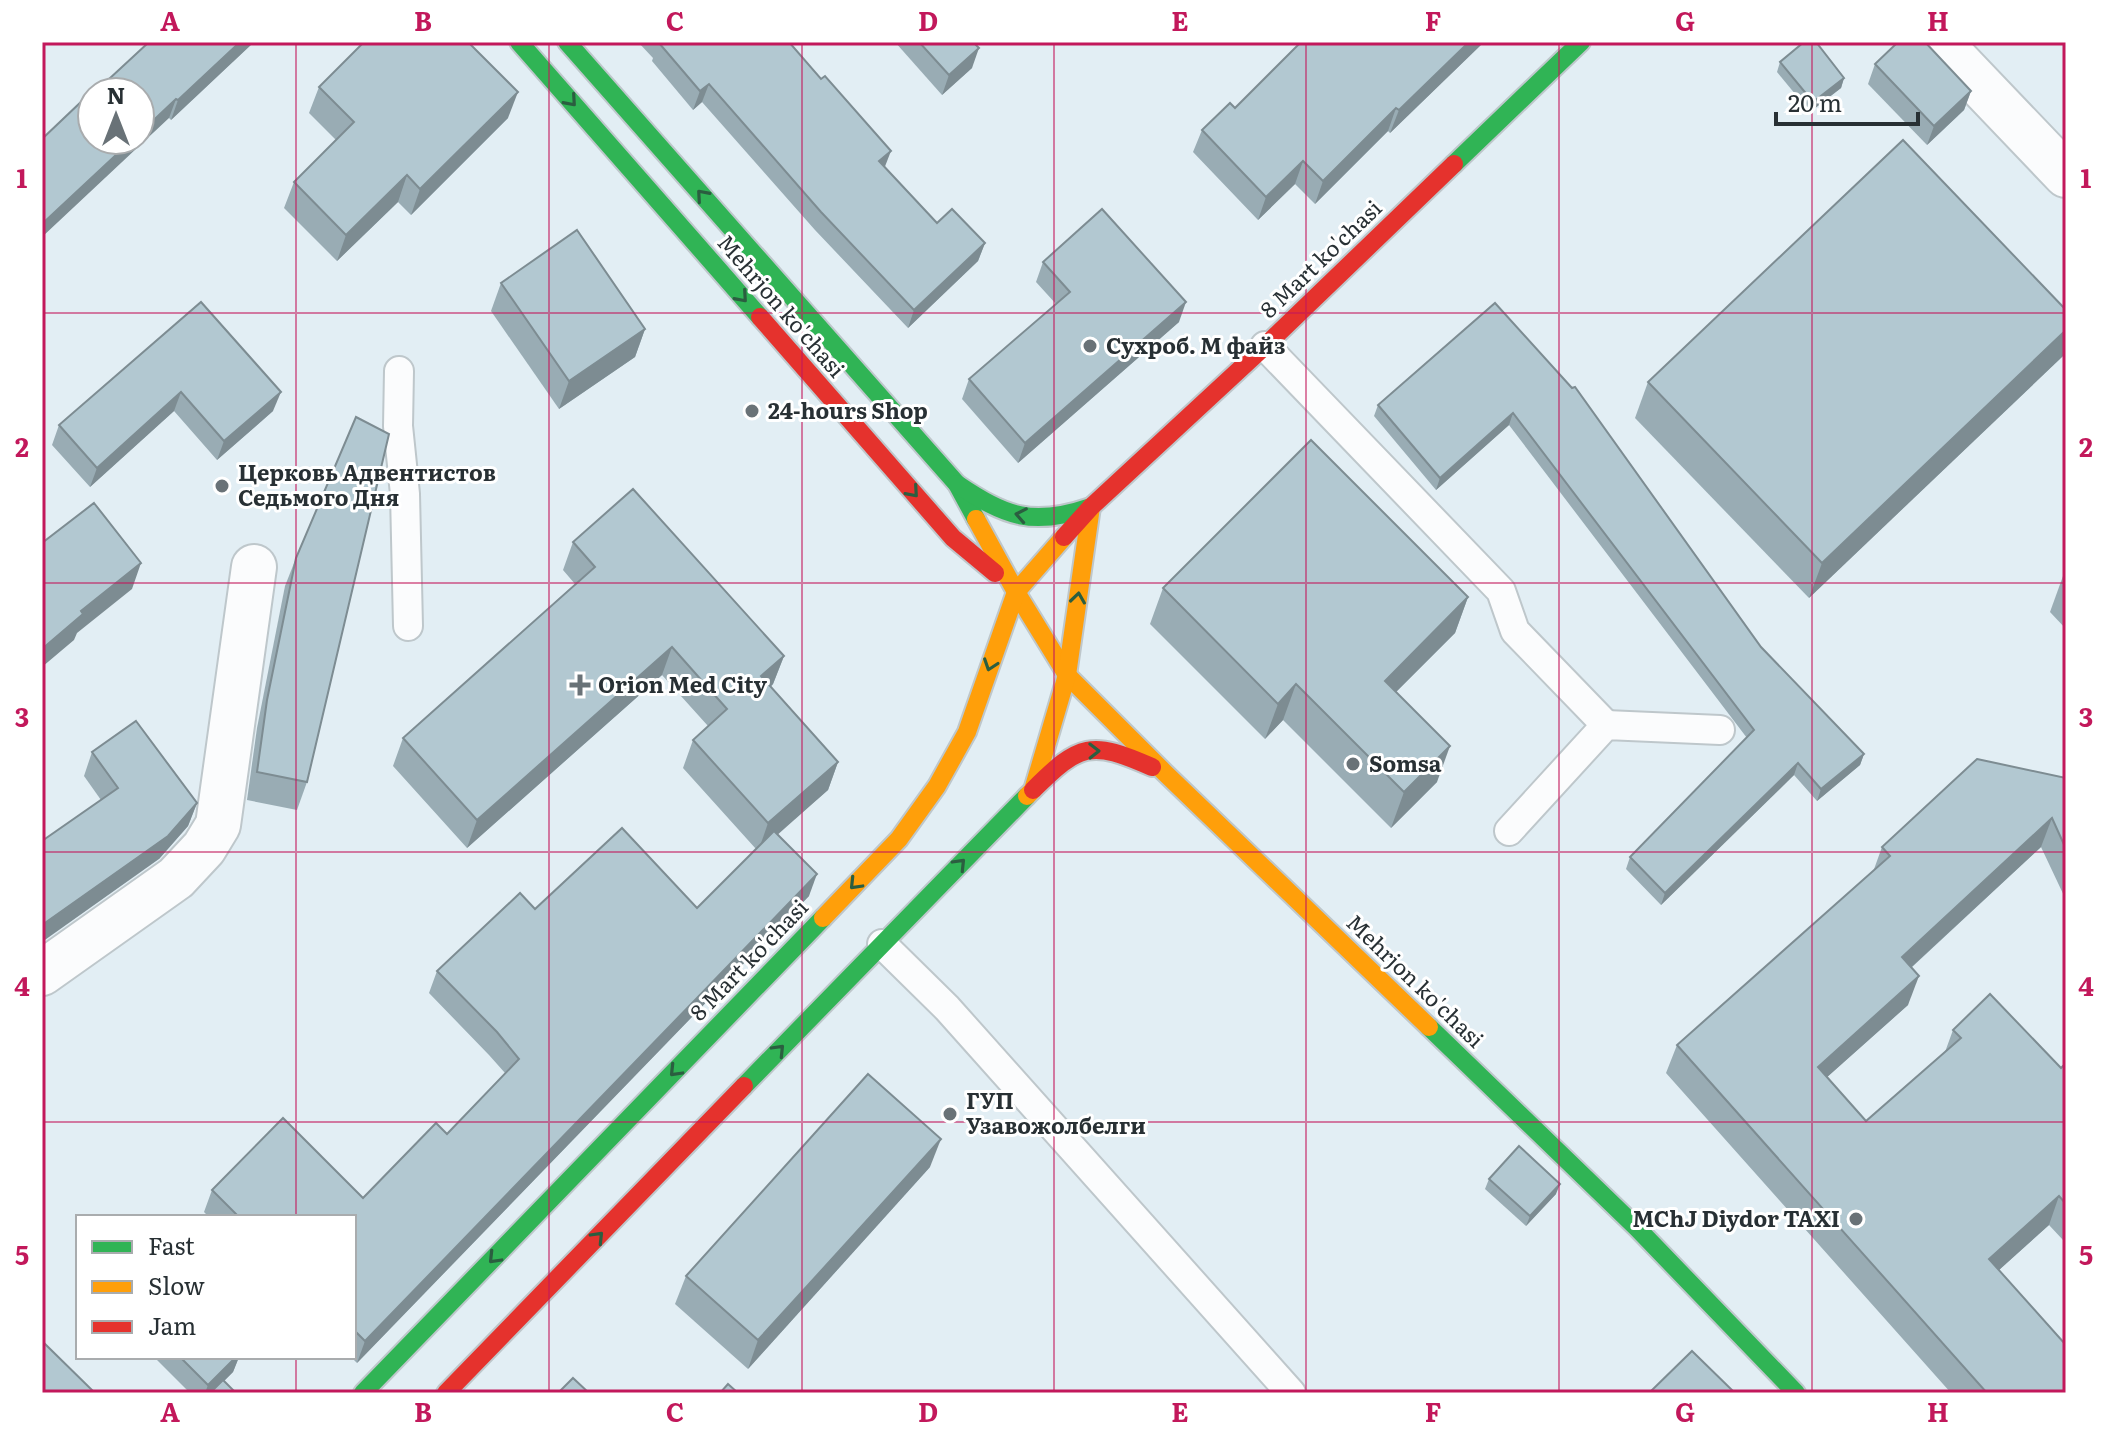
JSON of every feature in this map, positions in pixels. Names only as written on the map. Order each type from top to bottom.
[{"type":"main road","name":"Mehrjon ko'chasi","points":[[519,42],[953,538],[1016,592]]},
{"type":"main road","name":"Mehrjon ko'chasi","points":[[567,42],[957,484],[1016,592],[1067,675],[1637,1228],[1796,1393]]},
{"type":"main road","name":"8 Mart ko'chasi","points":[[363,1393],[899,839],[937,786],[967,732],[1016,592],[1091,507],[1265,346],[1581,42]]},
{"type":"main road","points":[[957,484],[985,503],[1019,516],[1053,517],[1091,507],[1067,675],[1033,790]]},
{"type":"main road","points":[[446,1393],[1059,763],[1090,748],[1111,751],[1165,773]]},
{"type":"street","points":[[1939,42],[2066,175]]},
{"type":"street","points":[[42,973],[176,878],[204,848],[218,825],[254,567]]},
{"type":"lane","points":[[1265,346],[1501,591],[1515,631],[1606,725],[1720,730]]},
{"type":"lane","points":[[399,371],[398,426],[405,494],[408,626]]},
{"type":"lane","points":[[1509,831],[1606,725]]},
{"type":"lane","points":[[882,944],[947,1008],[1291,1393]]},
{"type":"building","points":[[149,42],[240,42],[156,118],[156,76],[112,76]]},
{"type":"building","points":[[364,42],[468,42],[518,92],[420,189],[407,175],[346,235],[294,182],[354,122],[319,87]]},
{"type":"building","points":[[660,42],[789,42],[821,79],[825,76],[891,151],[879,161],[937,223],[952,209],[985,243],[914,310],[821,212],[709,84],[700,91]]},
{"type":"building","points":[[919,42],[973,42],[979,48],[949,75]]},
{"type":"building","points":[[1301,42],[1469,42],[1399,110],[1396,108],[1323,181],[1303,161],[1266,197],[1202,130],[1230,103],[1235,108]]},
{"type":"building","points":[[1804,42],[1816,42],[1844,78],[1813,102],[1780,62]]},
{"type":"building","points":[[1898,42],[1925,42],[1971,91],[1934,126],[1875,64]]},
{"type":"building","points":[[76,107],[76,156],[115,156],[42,224],[42,139]]},
{"type":"building","points":[[1903,140],[2066,310],[2066,330],[1822,563],[1648,382]]},
{"type":"building","points":[[1102,209],[1186,302],[1025,443],[969,379],[1070,292],[1043,262]]},
{"type":"building","points":[[577,230],[645,329],[569,381],[501,283]]},
{"type":"building","points":[[201,302],[281,392],[224,441],[181,392],[97,468],[59,425]]},
{"type":"building","points":[[1495,303],[1572,388],[1575,387],[1761,647],[1864,754],[1821,789],[1798,763],[1665,893],[1630,857],[1754,730],[1513,413],[1440,478],[1378,405]]},
{"type":"building","points":[[356,417],[389,434],[307,782],[257,772],[267,700],[296,558]]},
{"type":"building","points":[[1311,440],[1468,597],[1385,681],[1450,746],[1404,792],[1296,684],[1278,704],[1163,588]]},
{"type":"building","points":[[633,489],[784,656],[761,676],[838,762],[768,823],[693,740],[727,709],[672,647],[477,820],[403,738],[595,567],[573,542]]},
{"type":"building","points":[[94,503],[141,563],[81,611],[83,614],[42,649],[42,543]]},
{"type":"building","points":[[136,721],[197,803],[168,836],[42,925],[42,841],[118,788],[92,752]]},
{"type":"building","points":[[1977,759],[2066,778],[2066,849],[2052,818],[1902,957],[1919,976],[1818,1067],[1866,1121],[1961,1038],[1953,1030],[1990,994],[2061,1068],[2066,1063],[2066,1204],[2059,1196],[1989,1259],[2066,1343],[2066,1393],[1987,1393],[1677,1045],[1890,856],[1882,847]]},
{"type":"building","points":[[622,828],[697,908],[774,831],[817,874],[365,1341],[356,1332],[356,1215],[237,1215],[212,1190],[283,1118],[363,1198],[436,1123],[447,1134],[519,1059],[437,971],[520,893],[535,909]]},
{"type":"building","points":[[868,1074],[941,1139],[758,1340],[686,1276]]},
{"type":"building","points":[[1519,1146],[1560,1184],[1530,1216],[1489,1179]]},
{"type":"building","points":[[42,1341],[95,1393],[42,1393]]},
{"type":"building","points":[[1692,1351],[1735,1393],[1649,1393]]},
{"type":"building","points":[[182,1359],[234,1359],[208,1385]]},
{"type":"building","points":[[573,1378],[589,1393],[558,1393]]},
{"type":"building","points":[[223,1380],[236,1393],[210,1393]]},
{"type":"building","points":[[728,1384],[738,1393],[720,1393]]},
{"type":"traffic: fast","points":[[519,42],[760,317]]},
{"type":"traffic: fast","points":[[567,42],[957,484],[976,519]]},
{"type":"traffic: fast","points":[[1454,164],[1581,42]]},
{"type":"traffic: fast","points":[[957,484],[990,504],[1021,515],[1052,516],[1091,507]]},
{"type":"traffic: fast","points":[[744,1086],[1027,796]]},
{"type":"traffic: fast","points":[[363,1393],[823,918]]},
{"type":"traffic: fast","points":[[1429,1027],[1637,1228],[1796,1393]]},
{"type":"traffic: slow","points":[[1027,796],[1033,790],[1067,675],[1091,507]]},
{"type":"traffic: slow","points":[[976,519],[1067,675],[1429,1027]]},
{"type":"traffic: slow","points":[[823,918],[899,839],[937,786],[967,732],[1016,592],[1064,537]]},
{"type":"traffic: jam","points":[[1064,537],[1091,507],[1265,346],[1454,164]]},
{"type":"traffic: jam","points":[[760,317],[953,538],[995,573]]},
{"type":"traffic: jam","points":[[1033,790],[1063,763],[1087,751],[1114,753],[1152,767]]},
{"type":"traffic: jam","points":[[446,1393],[744,1086]]},
{"type":"place","name":"Сухроб. М файз","points":[[1090,346]]},
{"type":"place","name":"24-hours Shop","points":[[752,411]]},
{"type":"place","name":"Церковь Адвентистов Седьмого Дня","points":[[222,486]]},
{"type":"place","name":"Orion Med City","points":[[580,685]]},
{"type":"place","name":"Somsa","points":[[1353,764]]},
{"type":"place","name":"ГУП Узавожолбелги","points":[[950,1114]]},
{"type":"place","name":"MChJ Diydor TAXI","points":[[1856,1219]]}]
